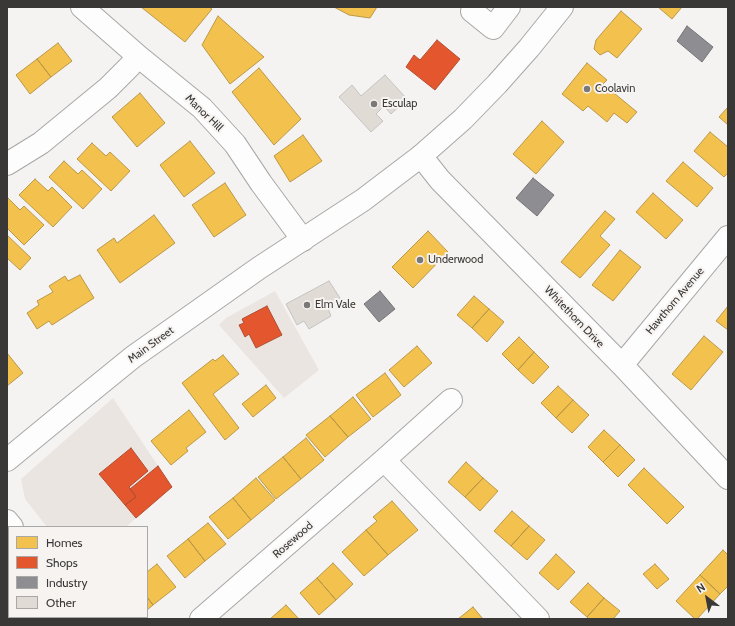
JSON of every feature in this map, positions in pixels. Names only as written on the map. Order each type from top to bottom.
[{"type":"street","name":"Manor Hill","points":[[82,7],[138,56],[202,108],[235,144],[302,240]]},
{"type":"street","points":[[472,11],[493,28],[509,7]]},
{"type":"street","name":"Main Street","points":[[7,460],[133,357],[259,268],[363,200],[421,156],[463,119],[497,84],[562,7]]},
{"type":"street","points":[[7,164],[41,143],[108,88],[138,56]]},
{"type":"street","name":"Whitethorn Drive","points":[[421,156],[440,180],[622,365],[728,478]]},
{"type":"street","name":"Hawthorn Avenue","points":[[622,365],[728,237]]},
{"type":"street","name":"Rosewood","points":[[201,619],[451,400]]},
{"type":"street","points":[[384,460],[538,619]]},
{"type":"shaded area","points":[[275,291],[319,370],[284,398],[219,325],[226,318]]},
{"type":"shaded area","points":[[113,398],[172,487],[127,526],[46,526],[25,499],[21,479]]},
{"type":"building: Homes","points":[[141,7],[209,7],[212,9],[185,42]]},
{"type":"building: Homes","points":[[334,7],[377,7],[370,18],[349,15]]},
{"type":"building: Homes","points":[[658,7],[682,7],[672,19]]},
{"type":"building: Homes","points":[[621,11],[642,29],[617,58],[608,51],[600,55],[594,49],[596,40]]},
{"type":"building: Homes","points":[[218,16],[264,57],[230,84],[202,45]]},
{"type":"building: Homes","points":[[58,43],[72,61],[51,77],[37,59]]},
{"type":"building: Homes","points":[[37,59],[51,77],[30,94],[16,75]]},
{"type":"building: Homes","name":"Coolavin","points":[[587,63],[607,80],[603,84],[637,112],[627,123],[614,113],[607,122],[588,106],[583,111],[562,94]]},
{"type":"building: Homes","points":[[259,68],[301,119],[274,145],[232,92]]},
{"type":"building: Homes","points":[[140,93],[165,123],[137,147],[112,117]]},
{"type":"building: Homes","points":[[728,107],[728,125],[719,117]]},
{"type":"building: Homes","points":[[542,121],[564,142],[536,174],[513,154]]},
{"type":"building: Homes","points":[[710,132],[728,147],[728,173],[724,177],[694,151]]},
{"type":"building: Homes","points":[[303,135],[322,161],[290,182],[274,156]]},
{"type":"building: Homes","points":[[190,141],[215,173],[184,197],[160,165]]},
{"type":"building: Homes","points":[[92,143],[106,156],[110,152],[130,171],[111,191],[77,159]]},
{"type":"building: Homes","points":[[64,161],[78,174],[82,170],[102,189],[83,209],[49,177]]},
{"type":"building: Homes","points":[[683,162],[713,188],[697,207],[666,181]]},
{"type":"building: Homes","points":[[35,179],[48,191],[52,187],[72,207],[53,227],[19,195]]},
{"type":"building: Homes","points":[[225,183],[246,215],[214,237],[192,205]]},
{"type":"building: Homes","points":[[653,193],[683,220],[666,239],[636,212]]},
{"type":"building: Homes","points":[[7,197],[20,210],[24,206],[44,225],[24,245],[7,228]]},
{"type":"building: Homes","points":[[605,211],[615,219],[600,236],[610,245],[580,278],[561,262]]},
{"type":"building: Homes","points":[[154,215],[175,243],[120,283],[97,250],[114,238],[117,243]]},
{"type":"building: Homes","name":"Underwood","points":[[428,231],[448,252],[413,288],[392,267]]},
{"type":"building: Homes","points":[[7,235],[31,258],[20,270],[7,258]]},
{"type":"building: Homes","points":[[620,250],[641,267],[613,301],[592,285]]},
{"type":"building: Homes","points":[[80,275],[94,298],[52,325],[49,321],[37,329],[27,313],[39,305],[37,301],[53,292],[49,286],[65,276],[68,281]]},
{"type":"building: Homes","points":[[474,296],[489,309],[472,328],[457,315]]},
{"type":"building: Homes","points":[[728,306],[728,330],[716,321]]},
{"type":"building: Homes","points":[[489,309],[504,322],[487,342],[472,328]]},
{"type":"building: Homes","points":[[704,336],[723,352],[691,390],[672,374]]},
{"type":"building: Homes","points":[[519,337],[534,352],[518,370],[502,354]]},
{"type":"building: Homes","points":[[417,346],[432,363],[404,387],[389,370]]},
{"type":"building: Homes","points":[[534,352],[549,367],[533,384],[518,370]]},
{"type":"building: Homes","points":[[7,353],[23,373],[7,386]]},
{"type":"building: Homes","points":[[223,355],[239,374],[213,394],[239,428],[225,440],[182,383],[213,359],[215,361]]},
{"type":"building: Homes","points":[[385,373],[401,395],[373,417],[356,395]]},
{"type":"building: Homes","points":[[266,385],[276,398],[253,417],[242,404]]},
{"type":"building: Homes","points":[[558,386],[573,400],[556,418],[541,403]]},
{"type":"building: Homes","points":[[353,397],[371,419],[348,437],[330,416]]},
{"type":"building: Homes","points":[[573,400],[589,415],[572,433],[556,418]]},
{"type":"building: Homes","points":[[189,410],[206,432],[186,448],[188,451],[171,465],[151,441]]},
{"type":"building: Homes","points":[[330,416],[348,437],[325,457],[306,435]]},
{"type":"building: Homes","points":[[604,430],[620,445],[603,462],[588,447]]},
{"type":"building: Homes","points":[[306,438],[324,460],[301,479],[283,457]]},
{"type":"building: Homes","points":[[620,445],[635,460],[618,477],[603,462]]},
{"type":"building: Homes","points":[[283,457],[301,479],[276,499],[258,477]]},
{"type":"building: Homes","points":[[466,462],[483,478],[465,497],[448,482]]},
{"type":"building: Homes","points":[[644,468],[684,507],[667,524],[628,485]]},
{"type":"building: Homes","points":[[256,478],[275,500],[251,520],[233,498]]},
{"type":"building: Homes","points":[[483,478],[498,491],[480,511],[465,497]]},
{"type":"building: Homes","points":[[233,498],[251,520],[228,539],[209,517]]},
{"type":"building: Homes","points":[[392,501],[418,530],[388,555],[366,530],[377,521],[373,517]]},
{"type":"building: Homes","points":[[512,511],[529,526],[511,546],[494,531]]},
{"type":"building: Homes","points":[[208,523],[226,544],[205,561],[188,539]]},
{"type":"building: Homes","points":[[529,526],[545,540],[527,560],[511,546]]},
{"type":"building: Homes","points":[[366,530],[388,555],[364,576],[342,552]]},
{"type":"building: Homes","points":[[188,539],[205,561],[185,578],[167,556]]},
{"type":"building: Homes","points":[[723,550],[728,555],[728,586],[720,594],[700,575]]},
{"type":"building: Homes","points":[[556,554],[575,572],[558,590],[539,573]]},
{"type":"building: Homes","points":[[333,563],[353,584],[336,600],[317,578]]},
{"type":"building: Homes","points":[[157,564],[176,587],[153,605],[148,598],[148,571]]},
{"type":"building: Homes","points":[[655,564],[669,579],[657,589],[643,574]]},
{"type":"building: Homes","points":[[700,575],[720,594],[697,619],[695,619],[676,601]]},
{"type":"building: Homes","points":[[317,578],[336,600],[319,615],[300,593]]},
{"type":"building: Homes","points":[[588,583],[604,598],[587,617],[570,602]]},
{"type":"building: Homes","points":[[148,598],[153,605],[148,609]]},
{"type":"building: Homes","points":[[604,598],[620,611],[613,619],[589,619],[587,617]]},
{"type":"building: Homes","points":[[286,605],[299,619],[270,619]]},
{"type":"building: Homes","points":[[473,607],[483,619],[458,619]]},
{"type":"building: Homes","points":[[114,618],[137,618],[136,619]]},
{"type":"building: Shops","points":[[437,40],[460,59],[435,90],[406,67],[414,55],[420,60]]},
{"type":"building: Shops","points":[[267,306],[282,335],[256,348],[249,334],[245,337],[239,325],[244,323],[242,319]]},
{"type":"building: Shops","points":[[131,448],[148,471],[129,487],[136,497],[125,505],[99,474]]},
{"type":"building: Shops","points":[[158,466],[172,487],[136,518],[125,505],[136,497],[130,489]]},
{"type":"building: Industry","points":[[687,26],[713,47],[702,62],[677,41]]},
{"type":"building: Industry","points":[[533,178],[554,195],[537,216],[516,198]]},
{"type":"building: Industry","points":[[380,291],[395,309],[379,322],[364,304]]},
{"type":"building: Other","name":"Esculap","points":[[385,75],[407,99],[391,114],[384,106],[376,114],[383,121],[371,132],[339,97],[352,85],[361,96]]},
{"type":"building: Other","name":"Elm Vale","points":[[329,281],[340,298],[327,306],[331,316],[309,329],[304,321],[297,325],[286,304]]},
{"type":"place","name":"Coolavin","points":[[587,89]]},
{"type":"place","name":"Esculap","points":[[374,104]]},
{"type":"place","name":"Underwood","points":[[420,260]]},
{"type":"place","name":"Elm Vale","points":[[307,305]]}]
